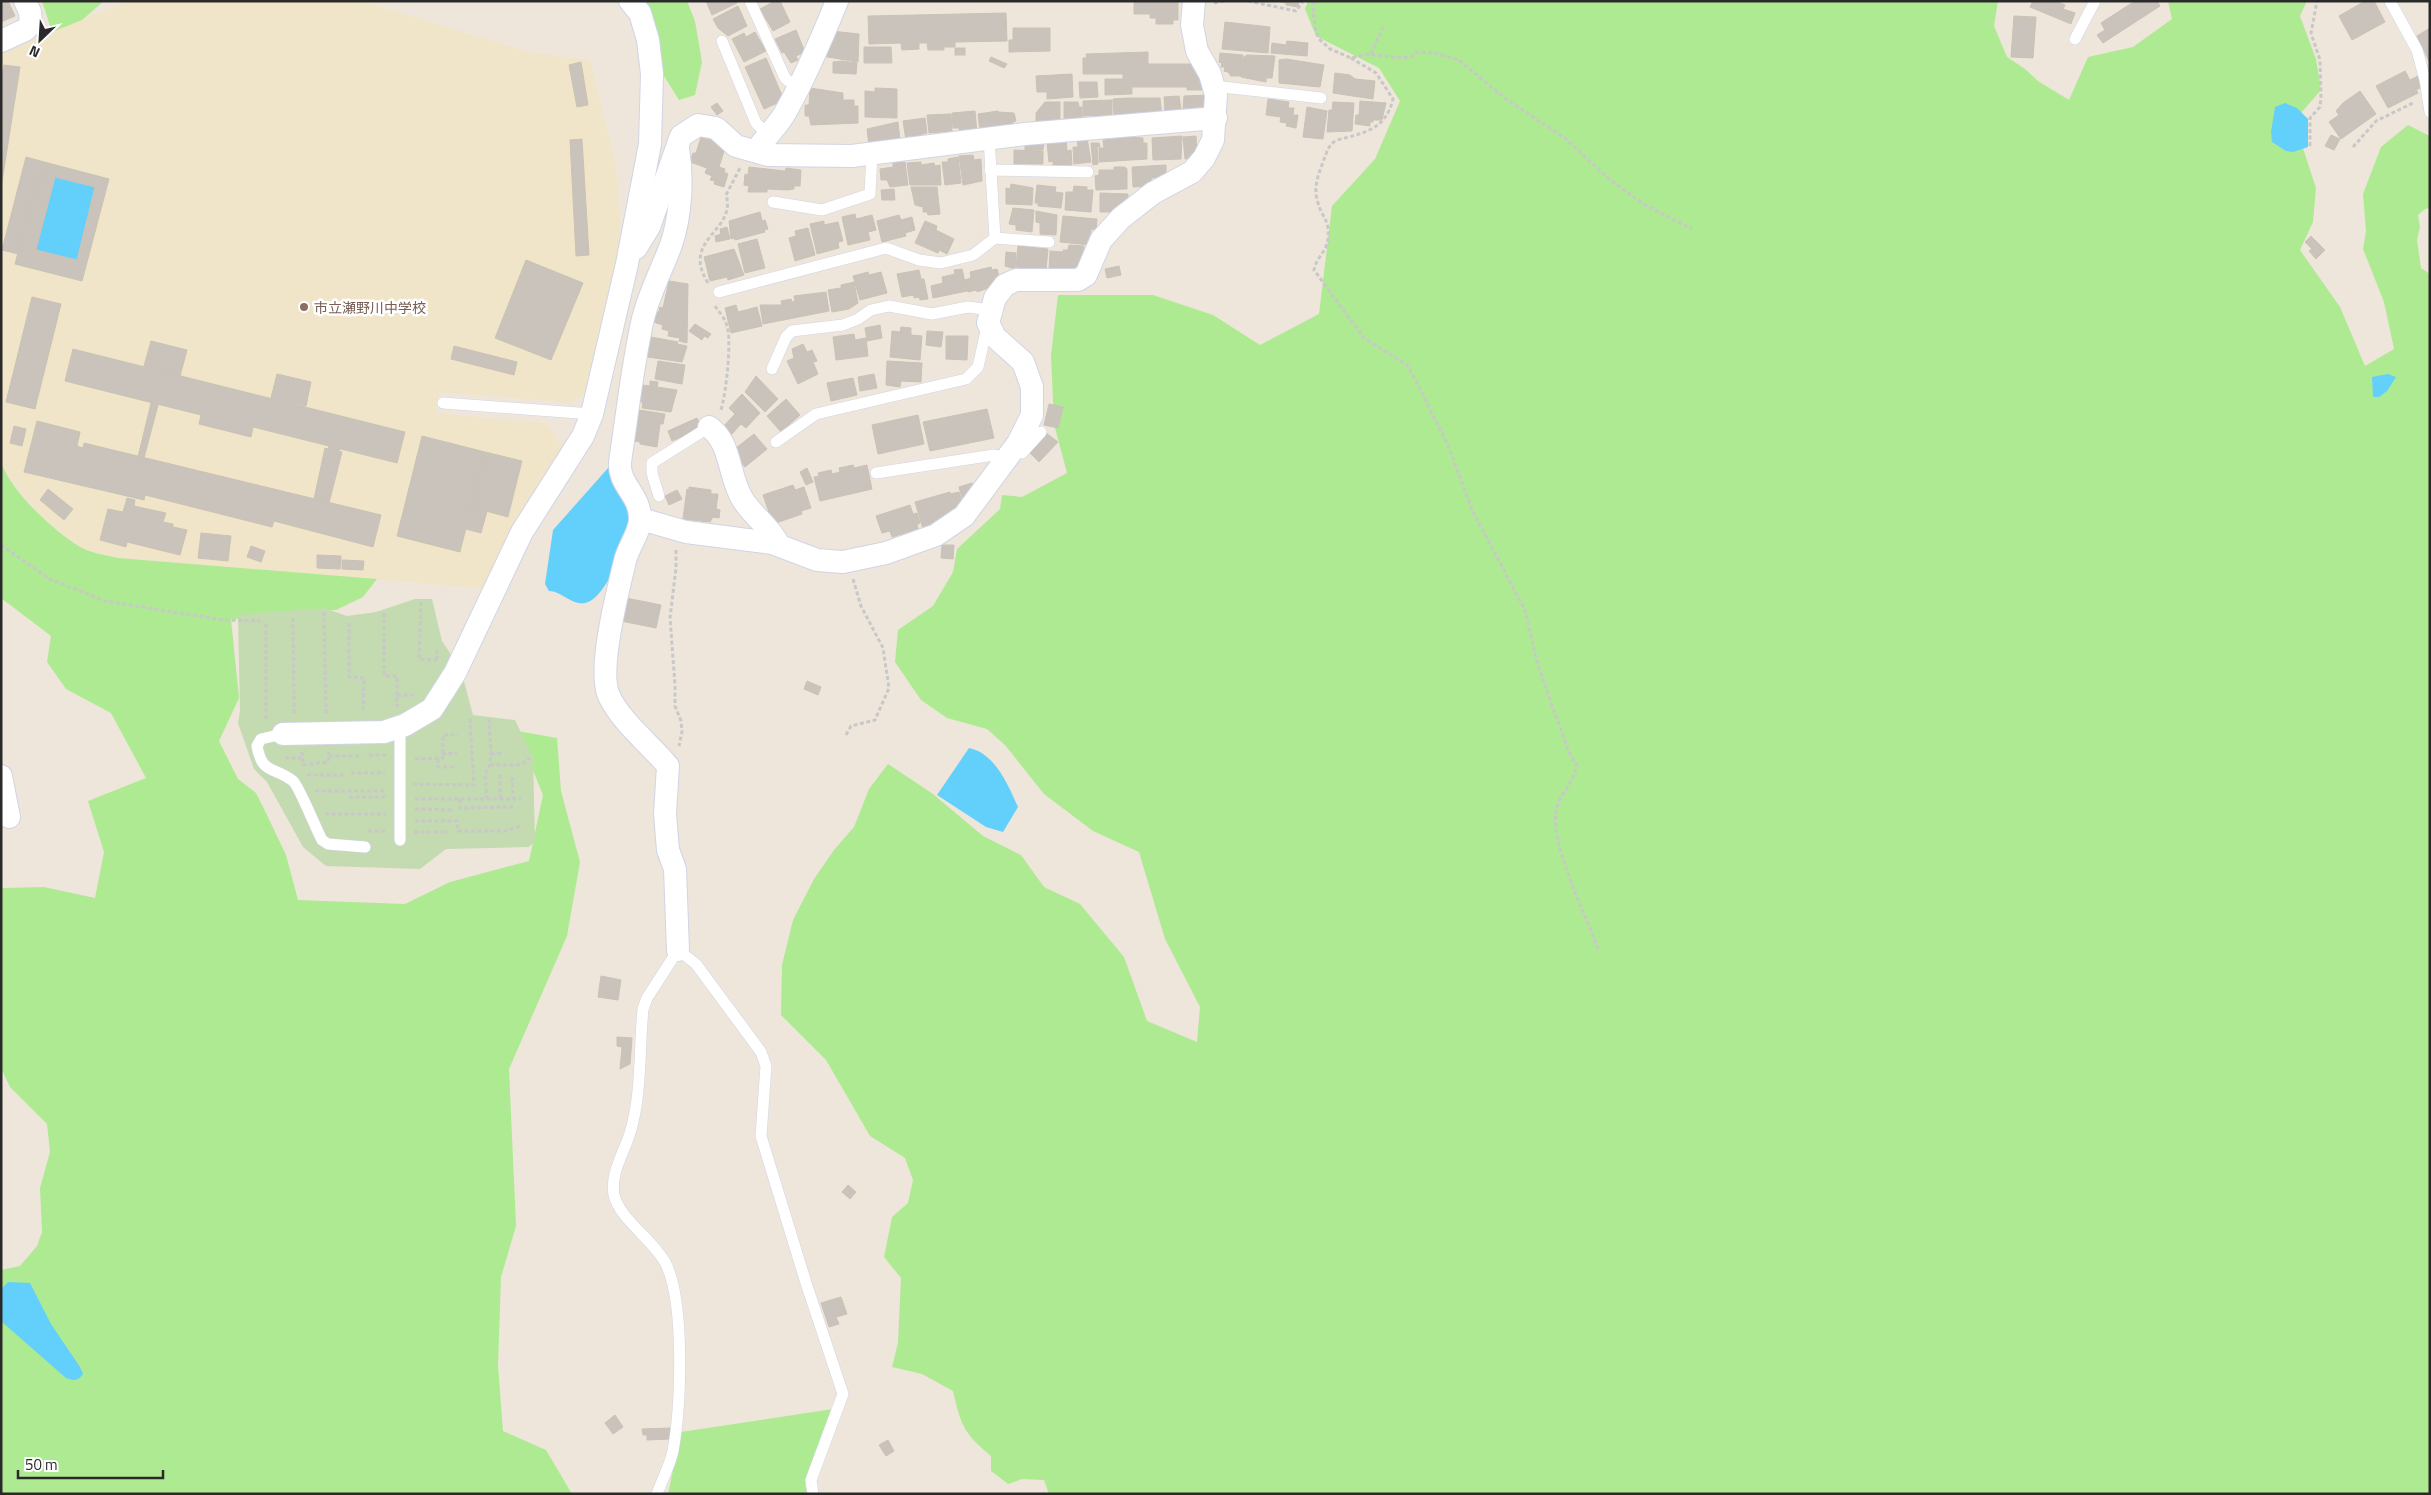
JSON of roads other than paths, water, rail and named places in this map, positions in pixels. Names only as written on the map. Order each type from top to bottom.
[{"type":"street","points":[[1,41],[25,30],[31,24],[30,12],[25,1]]},
{"type":"street","points":[[275,730],[314,733],[392,729],[421,717],[432,709],[442,697],[522,532],[583,436],[592,414],[627,264],[650,144],[652,74],[648,40],[640,13],[630,1]]},
{"type":"street","points":[[641,519],[676,530],[779,545],[817,560],[849,561],[886,553],[936,535],[964,516],[1018,443],[1032,414],[1032,387],[1023,362],[995,337],[989,316],[999,292],[1005,285],[1016,280],[1078,280],[1086,275],[1101,240],[1121,218],[1153,193],[1192,172],[1204,158],[1212,140],[1216,118],[1216,95],[1210,74],[1198,51],[1192,25],[1194,1]]},
{"type":"street","points":[[627,264],[649,227],[681,136],[688,129],[706,124],[716,128],[736,146],[761,143],[786,112],[834,3]]},
{"type":"street","points":[[761,143],[768,155],[852,156],[989,138],[1216,118]]},
{"type":"street","points":[[678,148],[681,167],[676,229],[652,286],[642,322],[620,462],[619,473],[637,501],[641,519],[625,559],[605,662],[605,680],[608,695],[616,708],[668,766],[665,814],[668,850],[675,869],[678,950]]},
{"type":"street","points":[[710,426],[724,443],[734,481],[743,500],[767,526],[779,545]]},
{"type":"street","points":[[1,776],[9,817]]},
{"type":"lane","points":[[750,1],[785,78],[797,88]]},
{"type":"lane","points":[[2075,39],[2095,1]]},
{"type":"lane","points":[[2390,1],[2417,50],[2430,112]]},
{"type":"lane","points":[[722,40],[756,123],[761,143]]},
{"type":"lane","points":[[1213,86],[1321,98]]},
{"type":"lane","points":[[989,138],[995,238]]},
{"type":"lane","points":[[773,202],[822,210],[870,194],[872,154]]},
{"type":"lane","points":[[990,170],[1088,172]]},
{"type":"lane","points":[[718,292],[886,248],[919,260],[941,263],[973,255],[995,238],[1049,242]]},
{"type":"lane","points":[[772,370],[775,359],[786,337],[792,331],[843,325],[858,319],[871,310],[889,306],[932,314],[968,307],[989,316],[978,366],[966,379],[816,414],[776,442]]},
{"type":"lane","points":[[443,403],[592,414]]},
{"type":"lane","points":[[659,496],[652,473],[652,463],[710,426]]},
{"type":"lane","points":[[876,473],[994,455],[1005,460],[1011,468],[1040,432]]},
{"type":"lane","points":[[392,729],[400,759],[400,840]]},
{"type":"lane","points":[[275,730],[261,739],[257,746],[259,760],[267,769],[276,771],[295,782],[322,840],[328,844],[365,847]]},
{"type":"lane","points":[[657,1494],[673,1453],[678,1404],[678,1321],[674,1285],[665,1262],[642,1232],[619,1208],[614,1194],[614,1180],[630,1133],[638,1096],[643,1009],[647,998],[678,950],[696,964],[760,1052],[766,1066],[761,1136],[806,1284],[843,1394],[811,1480],[813,1494]]},
{"type":"water","points":[[2285,103],[2297,108],[2308,119],[2308,147],[2293,152],[2286,151],[2272,142],[2271,132],[2275,107]]},
{"type":"water","points":[[55,177],[95,187],[77,260],[36,250]]},
{"type":"water","points":[[2388,374],[2396,377],[2387,391],[2379,397],[2373,397],[2372,377]]},
{"type":"water","points":[[609,467],[635,517],[622,552],[609,579],[593,599],[580,603],[549,591],[545,584],[553,530]]},
{"type":"water","points":[[969,748],[986,756],[993,763],[1005,780],[1018,807],[1003,832],[986,827],[937,795]]},
{"type":"water","points":[[8,1282],[30,1283],[51,1324],[80,1367],[83,1374],[78,1379],[66,1378],[2,1322],[1,1289]]},
{"type":"place","name":"市立瀬野川中学校","points":[[304,307]]}]
